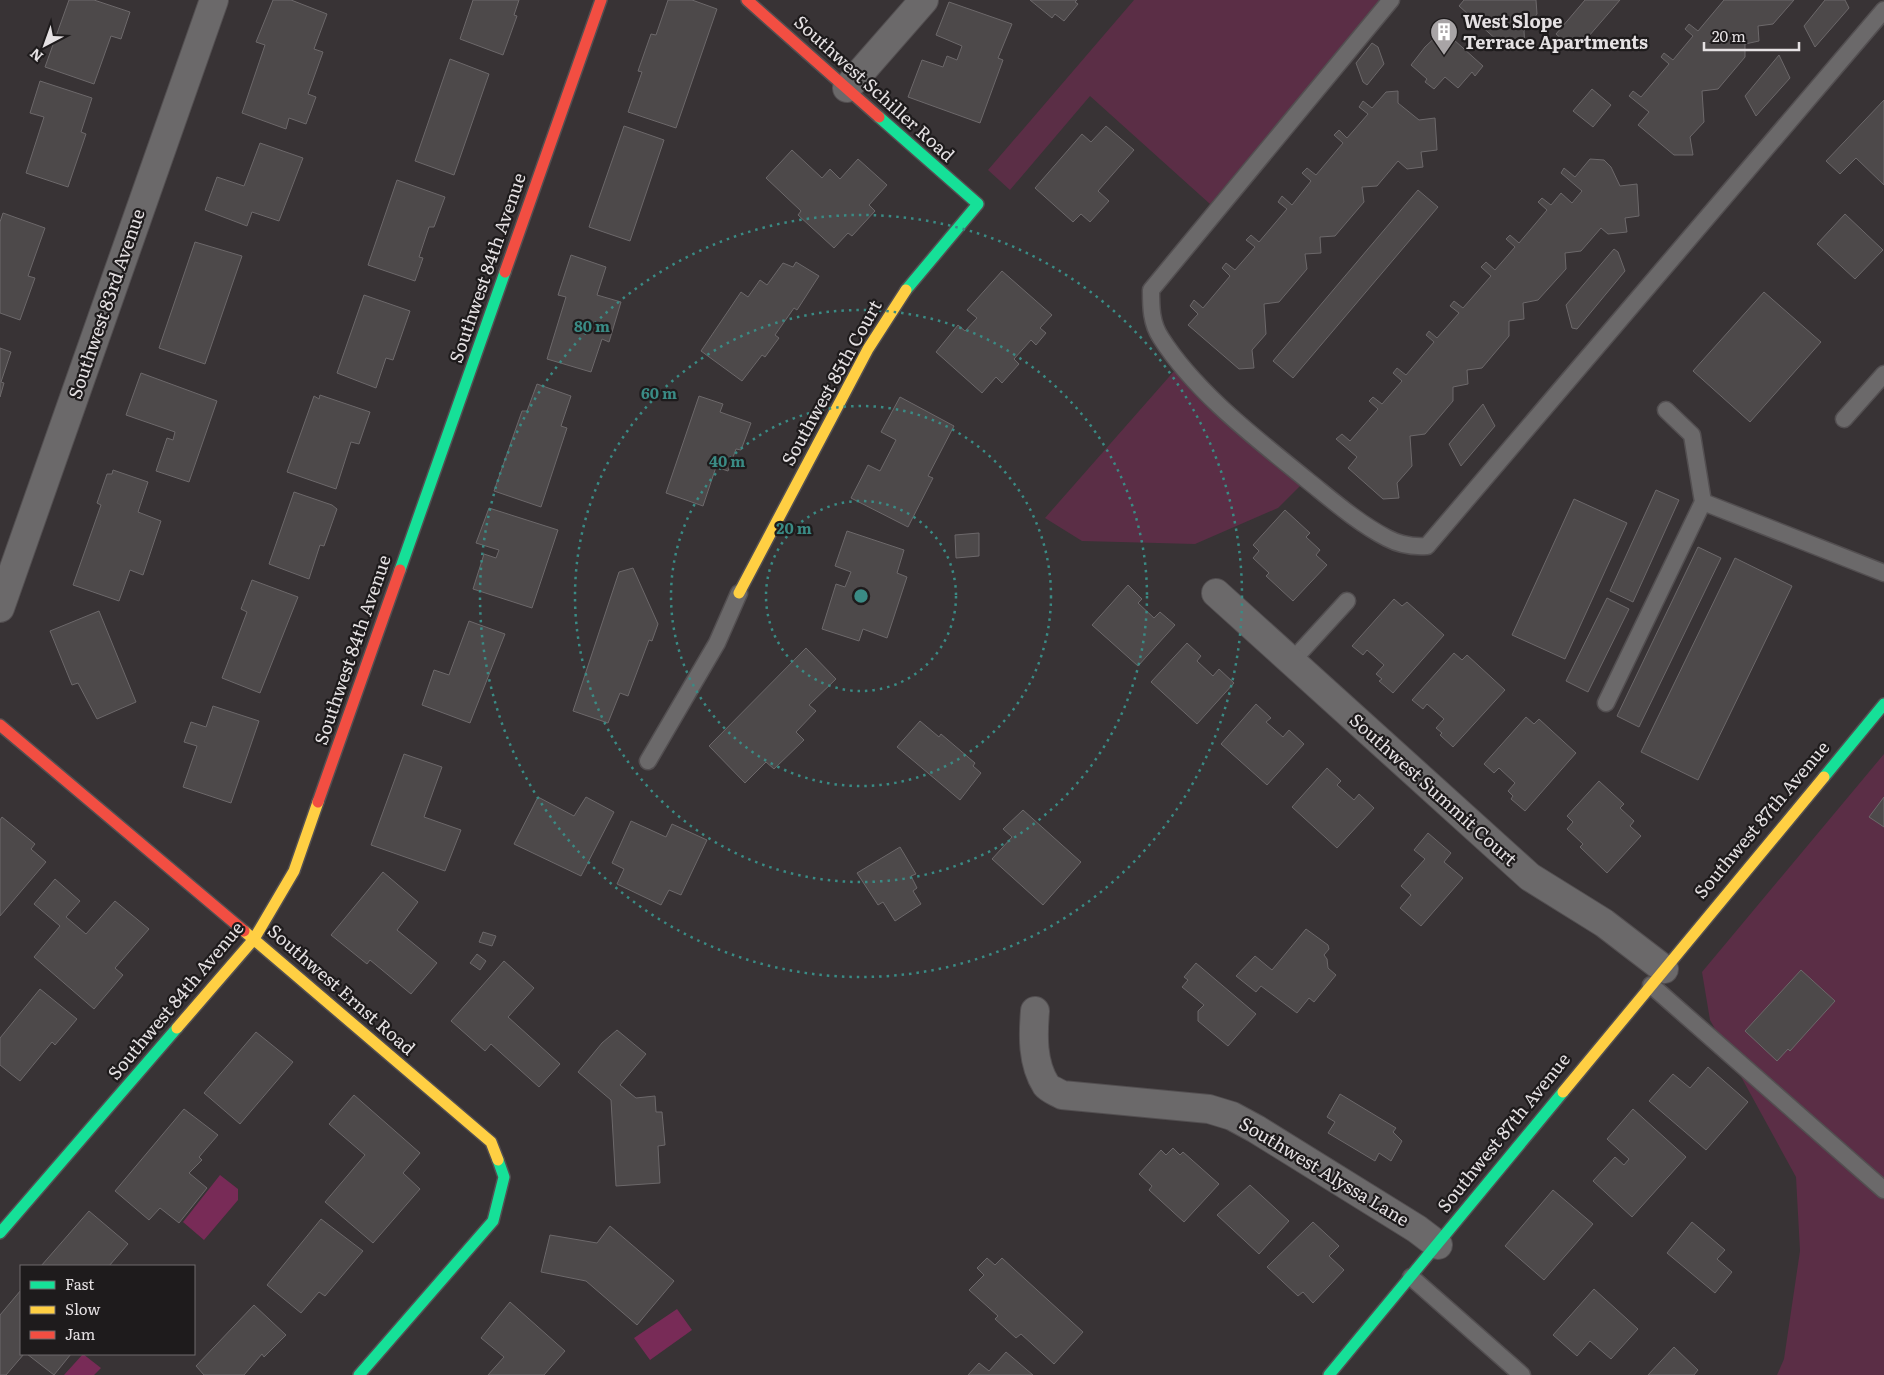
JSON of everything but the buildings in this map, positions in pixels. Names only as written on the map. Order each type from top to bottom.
[{"type":"street","name":"Southwest 83rd Avenue","points":[[0,608],[214,0]]},
{"type":"street","name":"Southwest 84th Avenue","points":[[0,1232],[254,939],[294,871],[601,0]]},
{"type":"street","name":"Southwest Schiller Road","points":[[747,0],[978,204]]},
{"type":"street","points":[[847,88],[924,0]]},
{"type":"street","name":"Southwest 85th Court","points":[[739,593],[868,349],[898,300],[978,204]]},
{"type":"street","name":"Southwest Summit Court","points":[[1216,594],[1530,877],[1604,923],[1657,977]]},
{"type":"street","name":"Southwest 87th Avenue","points":[[1329,1375],[1884,704]]},
{"type":"street","name":"Southwest Ernst Road","points":[[0,725],[491,1142],[504,1177],[492,1222],[359,1375]]},
{"type":"street","name":"Southwest Alyssa Lane","points":[[1035,1011],[1033,1038],[1040,1070],[1046,1086],[1062,1096],[1209,1109],[1232,1116],[1281,1144],[1417,1229],[1438,1245]]},
{"type":"lane","points":[[1392,0],[1151,290],[1152,315],[1160,336],[1174,355],[1232,417],[1275,454],[1362,522],[1388,539],[1411,547],[1427,546],[1884,10]]},
{"type":"lane","points":[[1844,420],[1884,374]]},
{"type":"lane","points":[[1606,703],[1704,502],[1692,435],[1666,410]]},
{"type":"lane","points":[[1704,502],[1884,573]]},
{"type":"lane","points":[[648,761],[717,643],[739,593]]},
{"type":"lane","points":[[1292,661],[1347,601]]},
{"type":"lane","points":[[1657,977],[1884,1190]]},
{"type":"lane","points":[[1411,1277],[1522,1375]]},
{"type":"shaded area","points":[[1134,0],[1383,0],[1210,204],[1090,96],[1010,190],[988,170]]},
{"type":"shaded area","points":[[1183,361],[1309,477],[1278,508],[1195,544],[1082,541],[1045,518]]},
{"type":"shaded area","points":[[1884,754],[1884,1375],[1777,1375],[1784,1359],[1800,1251],[1796,1177],[1710,1020],[1702,972]]},
{"type":"shaded area","points":[[220,1175],[238,1189],[238,1200],[204,1240],[183,1222]]},
{"type":"shaded area","points":[[677,1309],[692,1330],[650,1360],[634,1338]]},
{"type":"shaded area","points":[[82,1355],[101,1368],[94,1375],[64,1375]]},
{"type":"traffic: fast","points":[[879,117],[978,204],[906,290]]},
{"type":"traffic: fast","points":[[400,570],[505,272]]},
{"type":"traffic: fast","points":[[1824,777],[1884,704]]},
{"type":"traffic: fast","points":[[0,1233],[177,1028]]},
{"type":"traffic: fast","points":[[1329,1375],[1563,1092]]},
{"type":"traffic: fast","points":[[359,1375],[493,1221],[504,1177],[498,1160]]},
{"type":"traffic: slow","points":[[739,593],[868,349],[906,290]]},
{"type":"traffic: slow","points":[[1563,1092],[1824,777]]},
{"type":"traffic: slow","points":[[177,1028],[254,939],[294,871],[318,802]]},
{"type":"traffic: slow","points":[[244,931],[491,1142],[498,1160]]},
{"type":"traffic: jam","points":[[505,272],[601,0]]},
{"type":"traffic: jam","points":[[747,0],[879,117]]},
{"type":"traffic: jam","points":[[318,802],[400,570]]},
{"type":"traffic: jam","points":[[0,725],[244,931]]},
{"type":"place","name":"West Slope Terrace Apartments","points":[[1444,56]]}]
